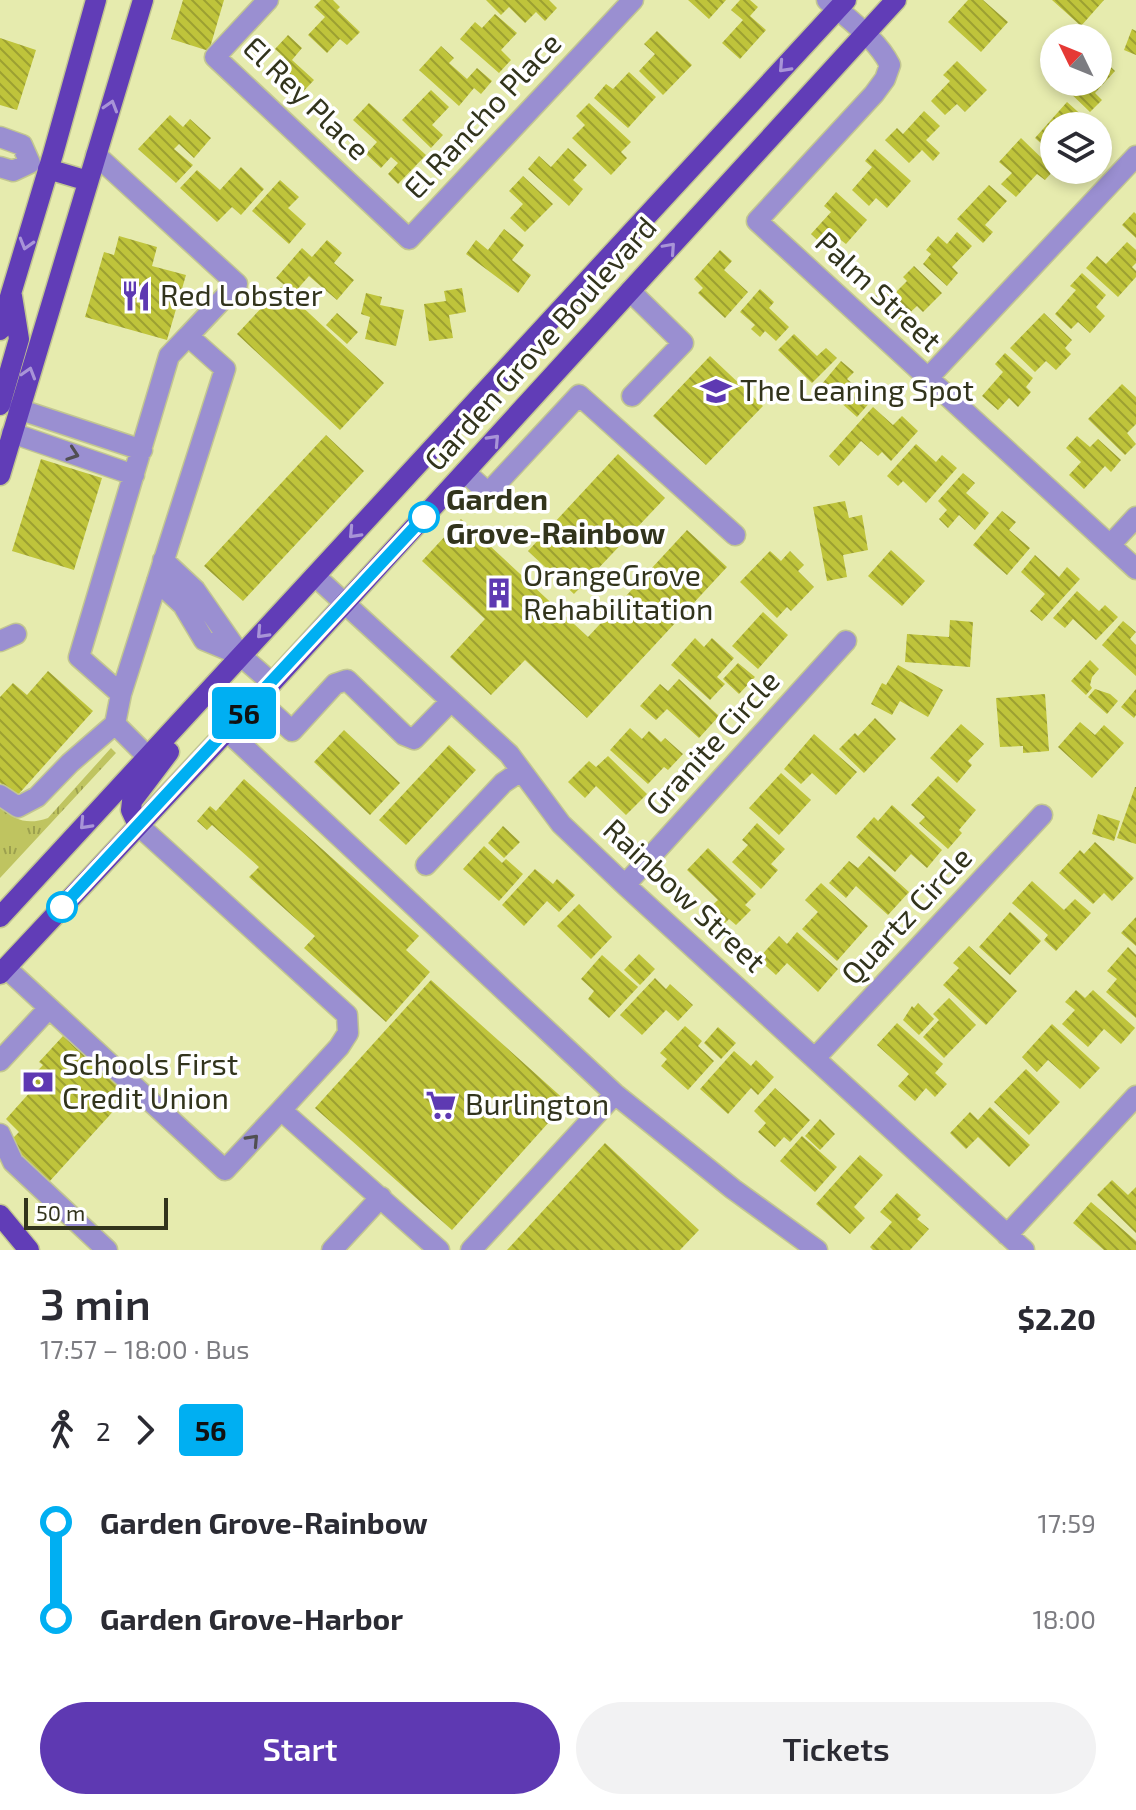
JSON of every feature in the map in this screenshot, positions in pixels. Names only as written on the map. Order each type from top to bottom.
[{"type":"main road","points":[[0,330],[12,292],[39,166],[96,0]]},
{"type":"main road","points":[[8,416],[88,181],[143,0]]},
{"type":"main road","name":"Garden Grove Boulevard","points":[[3,971],[345,604],[896,0]]},
{"type":"main road","name":"Garden Grove Boulevard","points":[[0,917],[836,3]]},
{"type":"main road","points":[[39,166],[88,181]]},
{"type":"main road","points":[[0,475],[19,339],[12,292]]},
{"type":"main road","points":[[138,825],[131,810],[132,801],[170,749],[166,737]]},
{"type":"main road","points":[[0,1215],[29,1250]]},
{"type":"street","name":"El Rey Place","points":[[268,0],[215,57],[409,239]]},
{"type":"street","name":"El Rancho Place","points":[[409,239],[633,0]]},
{"type":"street","points":[[836,3],[864,34]]},
{"type":"street","name":"Palm Street","points":[[864,34],[886,56],[890,65],[885,79],[757,221],[1136,569]]},
{"type":"street","points":[[0,137],[22,145],[39,166],[13,171],[0,167]]},
{"type":"street","points":[[96,155],[237,284],[169,356],[79,657],[121,694]]},
{"type":"street","points":[[928,378],[1136,156]]},
{"type":"street","points":[[630,291],[683,343],[632,396]]},
{"type":"street","points":[[0,795],[18,807],[37,797],[115,724],[121,694],[225,369],[188,336]]},
{"type":"street","points":[[556,374],[735,535]]},
{"type":"street","points":[[465,472],[488,493],[579,395]]},
{"type":"street","points":[[8,416],[142,450]]},
{"type":"street","points":[[8,416],[134,475]]},
{"type":"street","points":[[1110,545],[1136,517]]},
{"type":"street","points":[[163,560],[195,590],[241,656],[272,683]]},
{"type":"street","name":"Rainbow Street","points":[[315,576],[509,754],[561,824],[625,885],[1024,1250]]},
{"type":"street","points":[[157,581],[183,605],[204,640],[241,656]]},
{"type":"street","name":"Granite Circle","points":[[625,885],[846,641]]},
{"type":"street","points":[[257,699],[292,731],[335,684],[347,680],[404,735],[414,739],[451,701]]},
{"type":"street","points":[[115,724],[148,757]]},
{"type":"street","points":[[227,731],[615,1094],[733,1189],[817,1250]]},
{"type":"street","points":[[426,865],[503,783],[521,771]]},
{"type":"street","name":"Quartz Circle","points":[[816,1057],[1042,815]]},
{"type":"street","points":[[3,971],[49,1008],[225,1170],[281,1110],[339,1047],[348,1033],[347,1015],[138,825]]},
{"type":"street","points":[[0,1061],[49,1008]]},
{"type":"street","points":[[471,1250],[615,1094]]},
{"type":"street","points":[[1007,1235],[1136,1096]]},
{"type":"street","points":[[281,1110],[439,1250]]},
{"type":"street","points":[[0,1134],[13,1162],[107,1250]]},
{"type":"street","points":[[332,1250],[381,1197]]},
{"type":"green space","points":[[111,748],[116,753],[0,878],[0,806],[22,820],[48,818]]},
{"type":"building","points":[[183,0],[224,0],[209,51],[171,39]]},
{"type":"building","points":[[321,0],[333,0],[340,7],[337,10],[360,32],[347,45],[340,39],[327,53],[308,35],[325,17],[314,7]]},
{"type":"building","points":[[486,0],[549,0],[557,8],[545,21],[536,12],[525,23],[509,7],[501,15]]},
{"type":"building","points":[[688,0],[726,0],[709,19]]},
{"type":"building","points":[[740,0],[750,0],[758,7],[750,16],[766,30],[740,59],[722,43],[743,20],[731,10]]},
{"type":"building","points":[[968,0],[983,0],[1008,22],[981,52],[948,22]]},
{"type":"building","points":[[1052,0],[1104,0],[1083,24],[1079,24]]},
{"type":"building","points":[[495,14],[517,33],[501,50],[511,60],[499,73],[460,39],[475,22],[482,28]]},
{"type":"building","points":[[1132,29],[1136,31],[1136,55],[1124,50]]},
{"type":"building","points":[[657,31],[692,65],[663,95],[639,71],[655,54],[644,44]]},
{"type":"building","points":[[288,35],[302,48],[292,60],[314,80],[299,96],[271,71],[284,57],[275,49]]},
{"type":"building","points":[[0,38],[36,50],[17,110],[0,105]]},
{"type":"building","points":[[441,46],[454,58],[449,63],[467,79],[477,68],[492,81],[481,94],[474,88],[459,106],[419,70]]},
{"type":"building","points":[[957,61],[987,90],[965,112],[957,104],[945,115],[931,101],[950,81],[943,75]]},
{"type":"building","points":[[629,72],[656,97],[628,128],[594,98],[606,84],[613,89]]},
{"type":"building","points":[[431,90],[449,107],[432,125],[443,135],[431,148],[402,120]]},
{"type":"building","points":[[1073,96],[1098,96],[1102,100],[1090,112]]},
{"type":"building","points":[[1067,102],[1078,112],[1058,112]]},
{"type":"building","points":[[369,103],[426,155],[398,184],[388,174],[398,163],[391,157],[381,168],[366,154],[377,142],[353,120]]},
{"type":"building","points":[[589,103],[631,142],[621,152],[627,158],[611,175],[572,138],[585,125],[576,116]]},
{"type":"building","points":[[924,111],[940,126],[926,140],[940,153],[933,161],[922,150],[909,163],[885,140],[897,128],[903,134]]},
{"type":"building","points":[[170,115],[183,127],[190,119],[211,138],[194,158],[179,144],[174,149],[193,165],[176,183],[138,149]]},
{"type":"building","points":[[1021,138],[1040,156],[1040,176],[1037,174],[1016,197],[1001,184],[1012,173],[999,162]]},
{"type":"building","points":[[568,148],[587,165],[573,180],[583,189],[569,206],[528,169],[539,156],[551,167]]},
{"type":"building","points":[[875,149],[911,181],[887,208],[876,198],[869,206],[852,190],[872,167],[865,161]]},
{"type":"building","points":[[241,167],[264,189],[241,215],[232,207],[217,222],[180,188],[197,170],[220,190]]},
{"type":"building","points":[[523,176],[553,204],[525,232],[510,218],[523,204],[509,191]]},
{"type":"building","points":[[280,180],[299,197],[288,208],[306,224],[289,244],[252,211]]},
{"type":"building","points":[[989,185],[1007,201],[985,225],[993,232],[983,243],[957,219]]},
{"type":"building","points":[[836,192],[867,220],[846,244],[836,236],[826,248],[811,234],[831,212],[824,206]]},
{"type":"building","points":[[1134,212],[1136,214],[1136,238],[1122,225]]},
{"type":"building","points":[[504,229],[524,245],[512,260],[531,275],[518,293],[466,254],[476,240],[488,250]]},
{"type":"building","points":[[957,232],[972,246],[952,267],[958,273],[947,286],[923,264],[931,254],[926,250],[938,236],[947,244]]},
{"type":"building","name":"Red Lobster","points":[[119,236],[157,247],[152,266],[186,275],[167,340],[85,317],[104,252],[114,255]]},
{"type":"building","points":[[327,240],[342,253],[334,263],[354,280],[337,300],[309,276],[294,293],[276,278],[302,248],[312,257]]},
{"type":"building","points":[[1127,242],[1136,250],[1136,263],[1132,267],[1136,277],[1118,297],[1086,268],[1097,256],[1106,264]]},
{"type":"building","points":[[720,250],[732,261],[724,270],[748,292],[725,318],[698,293],[703,288],[694,279]]},
{"type":"building","points":[[914,266],[942,293],[923,312],[917,306],[901,321],[875,296],[885,286],[894,294],[907,281],[903,277]]},
{"type":"building","points":[[1082,273],[1106,295],[1096,307],[1105,316],[1090,333],[1078,322],[1071,329],[1055,314],[1076,290],[1070,286]]},
{"type":"building","points":[[281,287],[384,383],[340,430],[237,334]]},
{"type":"building","points":[[462,288],[466,312],[449,315],[453,338],[429,341],[424,304],[446,301],[444,291]]},
{"type":"building","points":[[760,289],[774,302],[769,308],[789,327],[776,341],[765,331],[760,337],[751,329],[755,325],[740,312]]},
{"type":"building","points":[[366,293],[382,297],[380,305],[404,310],[396,346],[365,339],[370,317],[361,314]]},
{"type":"building","points":[[337,313],[358,332],[347,344],[326,325]]},
{"type":"building","points":[[1044,313],[1072,340],[1065,348],[1071,354],[1056,370],[1046,361],[1035,372],[1010,348]]},
{"type":"building","points":[[794,334],[817,356],[826,348],[837,358],[812,383],[778,350]]},
{"type":"building","points":[[1005,353],[1033,378],[1026,387],[1031,392],[1018,407],[1009,398],[998,410],[982,396],[1003,372],[995,364]]},
{"type":"building","points":[[710,356],[763,406],[706,465],[653,416]]},
{"type":"building","points":[[841,361],[854,372],[847,379],[872,400],[857,417],[821,385]]},
{"type":"building","points":[[1122,384],[1136,397],[1136,424],[1127,433],[1136,444],[1125,455],[1088,419]]},
{"type":"building","points":[[873,407],[893,425],[902,416],[918,431],[891,461],[882,452],[878,456],[861,441],[839,466],[829,456]]},
{"type":"building","points":[[326,435],[364,471],[243,601],[204,566]]},
{"type":"building","points":[[1077,436],[1090,447],[1098,439],[1121,460],[1111,472],[1105,466],[1084,489],[1069,475],[1081,462],[1066,448]]},
{"type":"building","points":[[916,444],[936,462],[942,455],[957,468],[926,503],[903,481],[898,486],[887,476]]},
{"type":"building","points":[[618,454],[665,498],[574,594],[528,551]]},
{"type":"building","points":[[41,459],[102,478],[74,570],[12,551]]},
{"type":"building","points":[[963,473],[975,483],[966,493],[989,513],[975,530],[959,515],[948,528],[939,519],[947,510],[938,501]]},
{"type":"building","points":[[845,501],[849,518],[862,515],[868,550],[843,555],[847,577],[827,581],[813,507]]},
{"type":"building","points":[[1002,511],[1016,522],[1009,530],[1030,548],[1007,575],[973,545]]},
{"type":"building","name":"OrangeGrove Rehabilitation","points":[[461,519],[588,637],[687,530],[727,567],[587,718],[525,660],[491,695],[450,657],[485,619],[422,561]]},
{"type":"building","points":[[891,550],[925,581],[902,606],[868,576]]},
{"type":"building","points":[[770,551],[781,561],[790,551],[804,565],[798,571],[814,587],[791,611],[787,607],[777,618],[740,582]]},
{"type":"building","points":[[1035,555],[1059,577],[1067,567],[1080,579],[1042,621],[1030,611],[1045,594],[1021,572]]},
{"type":"building","points":[[1077,591],[1099,611],[1105,605],[1118,617],[1096,640],[1073,619],[1065,628],[1053,618]]},
{"type":"building","points":[[763,612],[788,635],[758,669],[732,646]]},
{"type":"building","points":[[950,620],[973,622],[970,667],[905,662],[907,634],[949,637]]},
{"type":"building","points":[[1123,621],[1136,632],[1130,639],[1136,645],[1136,676],[1102,645]]},
{"type":"building","points":[[695,638],[704,647],[712,638],[734,658],[717,677],[725,684],[710,700],[671,665]]},
{"type":"building","points":[[1090,660],[1099,669],[1092,677],[1092,688],[1086,695],[1071,681]]},
{"type":"building","points":[[738,663],[755,677],[739,694],[723,679]]},
{"type":"building","points":[[898,665],[943,690],[928,717],[900,701],[892,715],[871,704],[882,683],[886,685]]},
{"type":"building","points":[[48,671],[93,711],[16,797],[0,783],[0,697],[13,683],[27,695]]},
{"type":"building","points":[[679,679],[719,716],[699,738],[667,709],[656,720],[640,706],[660,684],[668,691]]},
{"type":"building","points":[[1095,689],[1110,694],[1118,701],[1107,714],[1088,697]]},
{"type":"building","points":[[1136,689],[1136,715],[1134,718],[1121,707]]},
{"type":"building","points":[[1045,694],[1049,751],[1023,753],[1023,746],[1000,747],[996,698]]},
{"type":"building","points":[[875,718],[896,739],[864,773],[839,749],[855,733],[858,736]]},
{"type":"building","points":[[1080,722],[1095,735],[1104,725],[1124,743],[1092,778],[1058,747]]},
{"type":"building","points":[[961,724],[984,744],[968,761],[972,765],[957,783],[930,758]]},
{"type":"building","points":[[630,728],[642,739],[649,731],[661,742],[665,738],[683,754],[668,770],[664,767],[648,784],[610,750]]},
{"type":"building","points":[[344,730],[400,783],[370,815],[314,762]]},
{"type":"building","points":[[814,734],[857,772],[836,795],[812,773],[801,784],[784,769]]},
{"type":"building","points":[[449,745],[476,770],[406,845],[379,820]]},
{"type":"building","points":[[608,756],[647,794],[626,815],[596,786],[585,798],[568,782],[589,761],[596,767]]},
{"type":"building","points":[[781,773],[811,800],[779,835],[749,808]]},
{"type":"building","points":[[938,776],[976,810],[948,849],[919,823],[925,817],[911,805]]},
{"type":"building","points":[[244,779],[419,936],[406,950],[430,972],[386,1022],[304,948],[315,936],[249,877],[259,867],[212,825],[207,830],[197,821],[210,806],[216,811]]},
{"type":"building","points":[[1136,787],[1136,844],[1117,838]]},
{"type":"building","points":[[892,805],[942,850],[927,868],[911,854],[895,872],[856,837],[874,817],[878,821]]},
{"type":"building","points":[[1098,814],[1120,821],[1114,841],[1092,834]]},
{"type":"building","points":[[757,823],[785,849],[771,864],[778,870],[761,889],[732,862],[748,845],[742,840]]},
{"type":"building","points":[[503,826],[520,842],[504,858],[488,843]]},
{"type":"building","points":[[1095,842],[1134,878],[1112,901],[1104,893],[1093,904],[1059,873],[1080,850],[1084,854]]},
{"type":"building","points":[[484,846],[502,863],[506,859],[523,874],[499,901],[463,869]]},
{"type":"building","points":[[708,848],[756,894],[745,905],[751,910],[736,925],[729,919],[723,925],[707,910],[718,900],[687,870]]},
{"type":"building","points":[[869,856],[909,892],[888,915],[856,886],[846,898],[829,883],[849,861],[858,868]]},
{"type":"building","points":[[535,869],[553,884],[557,879],[575,895],[559,912],[547,901],[524,926],[502,905]]},
{"type":"building","points":[[1032,881],[1064,910],[1075,899],[1091,913],[1056,951],[1044,940],[1048,935],[1012,903]]},
{"type":"building","points":[[821,883],[868,926],[837,961],[802,929],[818,912],[805,900]]},
{"type":"building","points":[[579,904],[612,937],[591,959],[557,926]]},
{"type":"building","points":[[1010,912],[1041,941],[1010,975],[979,947]]},
{"type":"building","points":[[1136,917],[1136,946],[1121,933]]},
{"type":"building","points":[[797,932],[838,969],[818,992],[787,963],[776,975],[758,959],[779,936],[787,944]]},
{"type":"building","points":[[969,946],[1017,991],[986,1025],[943,985],[959,968],[953,963]]},
{"type":"building","points":[[1128,947],[1136,955],[1136,1018],[1106,992],[1117,979],[1107,971]]},
{"type":"building","points":[[639,954],[655,969],[640,985],[624,970]]},
{"type":"building","points":[[602,955],[638,987],[609,1018],[588,999],[594,991],[581,979]]},
{"type":"building","points":[[655,978],[666,989],[670,984],[693,1005],[678,1021],[666,1010],[642,1035],[620,1015]]},
{"type":"building","name":"Burlington","points":[[431,980],[567,1102],[452,1230],[315,1108]]},
{"type":"building","points":[[1076,990],[1085,998],[1093,990],[1135,1028],[1121,1044],[1104,1029],[1088,1047],[1062,1024],[1075,1010],[1065,1002]]},
{"type":"building","points":[[949,998],[976,1025],[944,1058],[923,1037],[939,1020],[933,1014]]},
{"type":"building","points":[[918,1003],[934,1019],[919,1035],[903,1020],[912,1006],[914,1008]]},
{"type":"building","points":[[897,1023],[943,1064],[935,1073],[947,1084],[935,1097],[926,1088],[915,1101],[898,1086],[909,1074],[877,1045]]},
{"type":"building","points":[[1052,1024],[1100,1068],[1080,1089],[1048,1060],[1037,1072],[1022,1057]]},
{"type":"building","points":[[685,1026],[702,1041],[698,1046],[714,1061],[688,1090],[661,1066],[667,1059],[660,1053]]},
{"type":"building","points":[[718,1027],[736,1043],[721,1059],[704,1043]]},
{"type":"building","points":[[63,1036],[128,1095],[49,1182],[7,1144],[19,1132],[6,1119],[32,1090],[25,1084],[43,1065],[39,1062]]},
{"type":"building","points":[[734,1051],[751,1066],[756,1060],[774,1077],[758,1095],[751,1088],[728,1114],[700,1089]]},
{"type":"building","points":[[1026,1069],[1060,1102],[1029,1135],[994,1102]]},
{"type":"building","points":[[775,1088],[810,1120],[790,1142],[784,1137],[775,1147],[758,1132],[766,1123],[754,1111]]},
{"type":"building","points":[[990,1107],[1030,1145],[1009,1167],[978,1137],[966,1149],[950,1133],[970,1112],[978,1120]]},
{"type":"building","points":[[820,1119],[835,1134],[820,1150],[805,1136]]},
{"type":"building","points":[[802,1136],[837,1167],[815,1192],[780,1161]]},
{"type":"building","points":[[605,1143],[699,1230],[680,1250],[507,1250]]},
{"type":"building","points":[[860,1155],[883,1175],[854,1207],[865,1218],[850,1234],[816,1204]]},
{"type":"building","points":[[1112,1180],[1128,1195],[1136,1187],[1136,1233],[1097,1195]]},
{"type":"building","points":[[897,1193],[921,1215],[917,1219],[929,1229],[910,1250],[873,1250],[870,1247],[892,1222],[880,1212]]},
{"type":"building","points":[[1091,1202],[1136,1241],[1136,1250],[1104,1250],[1073,1223]]},
{"type":"bus line","name":"56","points":[[62,907],[424,517]]},
{"type":"place","name":"Red Lobster","points":[[136,296]]},
{"type":"place","name":"The Leaning Spot","points":[[716,391]]},
{"type":"place","name":"Garden Grove-Rainbow","points":[[424,517]]},
{"type":"place","name":"OrangeGrove Rehabilitation","points":[[499,593]]},
{"type":"place","name":"Schools First Credit Union","points":[[38,1082]]},
{"type":"place","name":"Burlington","points":[[441,1105]]}]
